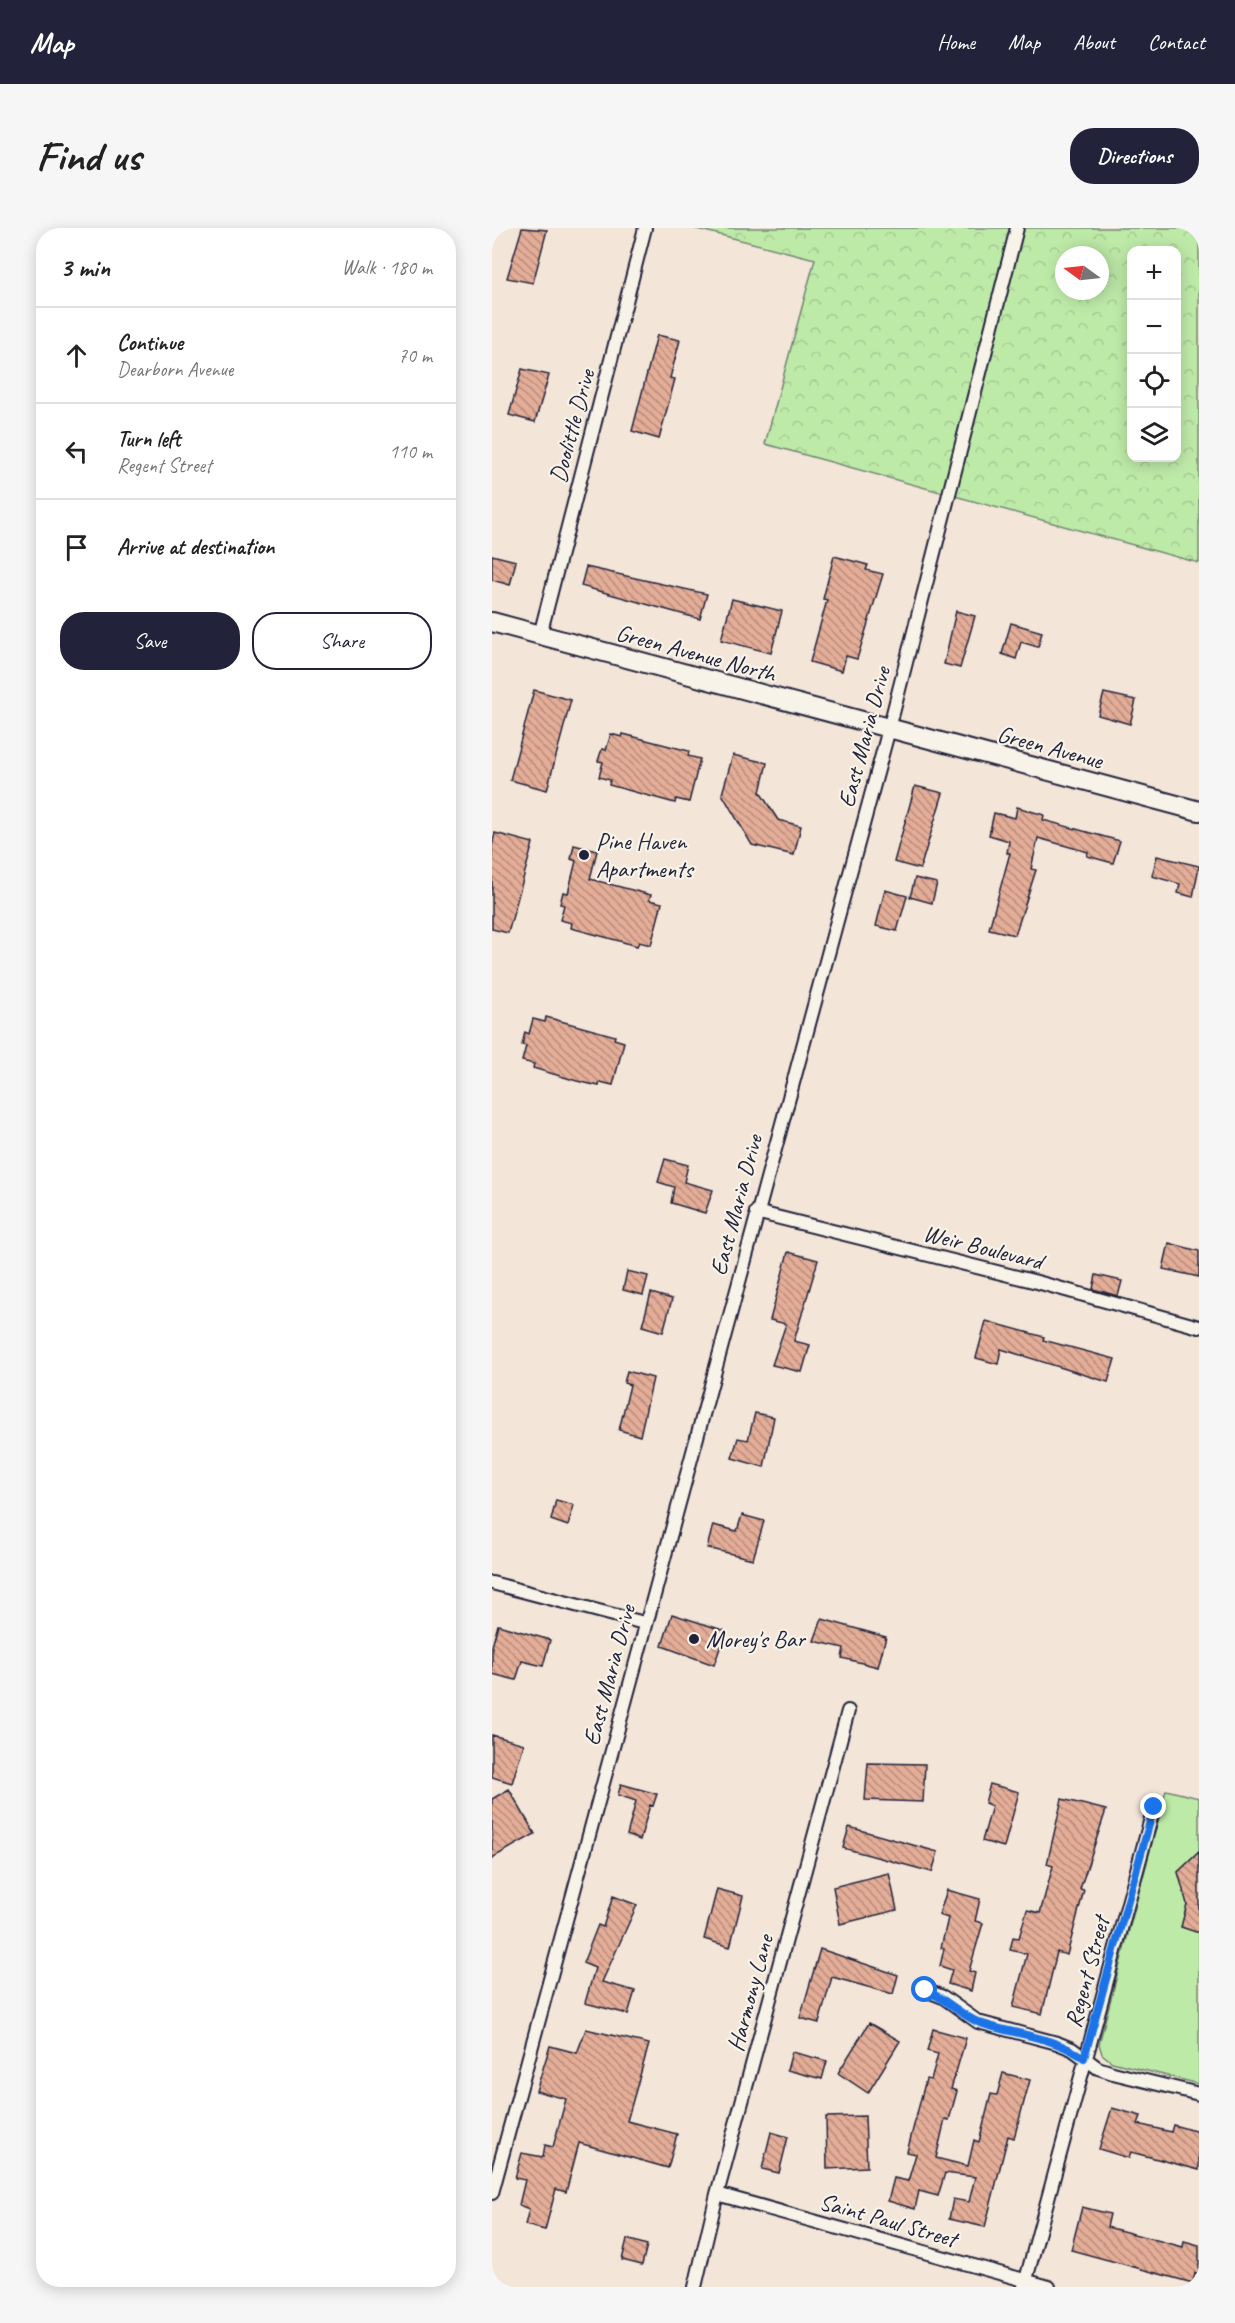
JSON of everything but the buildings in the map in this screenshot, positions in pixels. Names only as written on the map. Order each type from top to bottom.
[{"type":"street","name":"Doolittle Drive","points":[[540,635],[645,228]]},
{"type":"street","name":"East Maria Drive","points":[[492,2193],[756,1212],[889,729],[1017,228]]},
{"type":"street","name":"Green Avenue North","points":[[492,622],[889,729]]},
{"type":"street","name":"Green Avenue","points":[[889,729],[1199,811]]},
{"type":"street","name":"Weir Boulevard","points":[[756,1212],[1037,1282],[1199,1327]]},
{"type":"street","points":[[492,1583],[645,1623]]},
{"type":"street","name":"Harmony Lane","points":[[695,2287],[717,2194],[848,1711]]},
{"type":"street","name":"Regent Street","points":[[1025,2284],[1084,2058],[1154,1807]]},
{"type":"street","points":[[925,1990],[944,1997],[978,2022],[1057,2043],[1113,2073],[1199,2094]]},
{"type":"street","name":"Saint Paul Street","points":[[717,2194],[1025,2284],[1049,2287]]},
{"type":"green space","points":[[693,228],[1199,228],[1199,563],[765,444],[815,259]]},
{"type":"green space","points":[[1166,1790],[1199,1798],[1199,1852],[1178,1872],[1199,1932],[1199,2084],[1112,2062],[1102,2054],[1099,2044]]},
{"type":"place","name":"Pine Haven Apartments","points":[[584,855]]},
{"type":"place","name":"Morey's Bar","points":[[694,1639]]},
{"type":"route","points":[[925,1990],[944,1997],[978,2022],[1057,2043],[1072,2049],[1084,2058],[1154,1807]]}]
